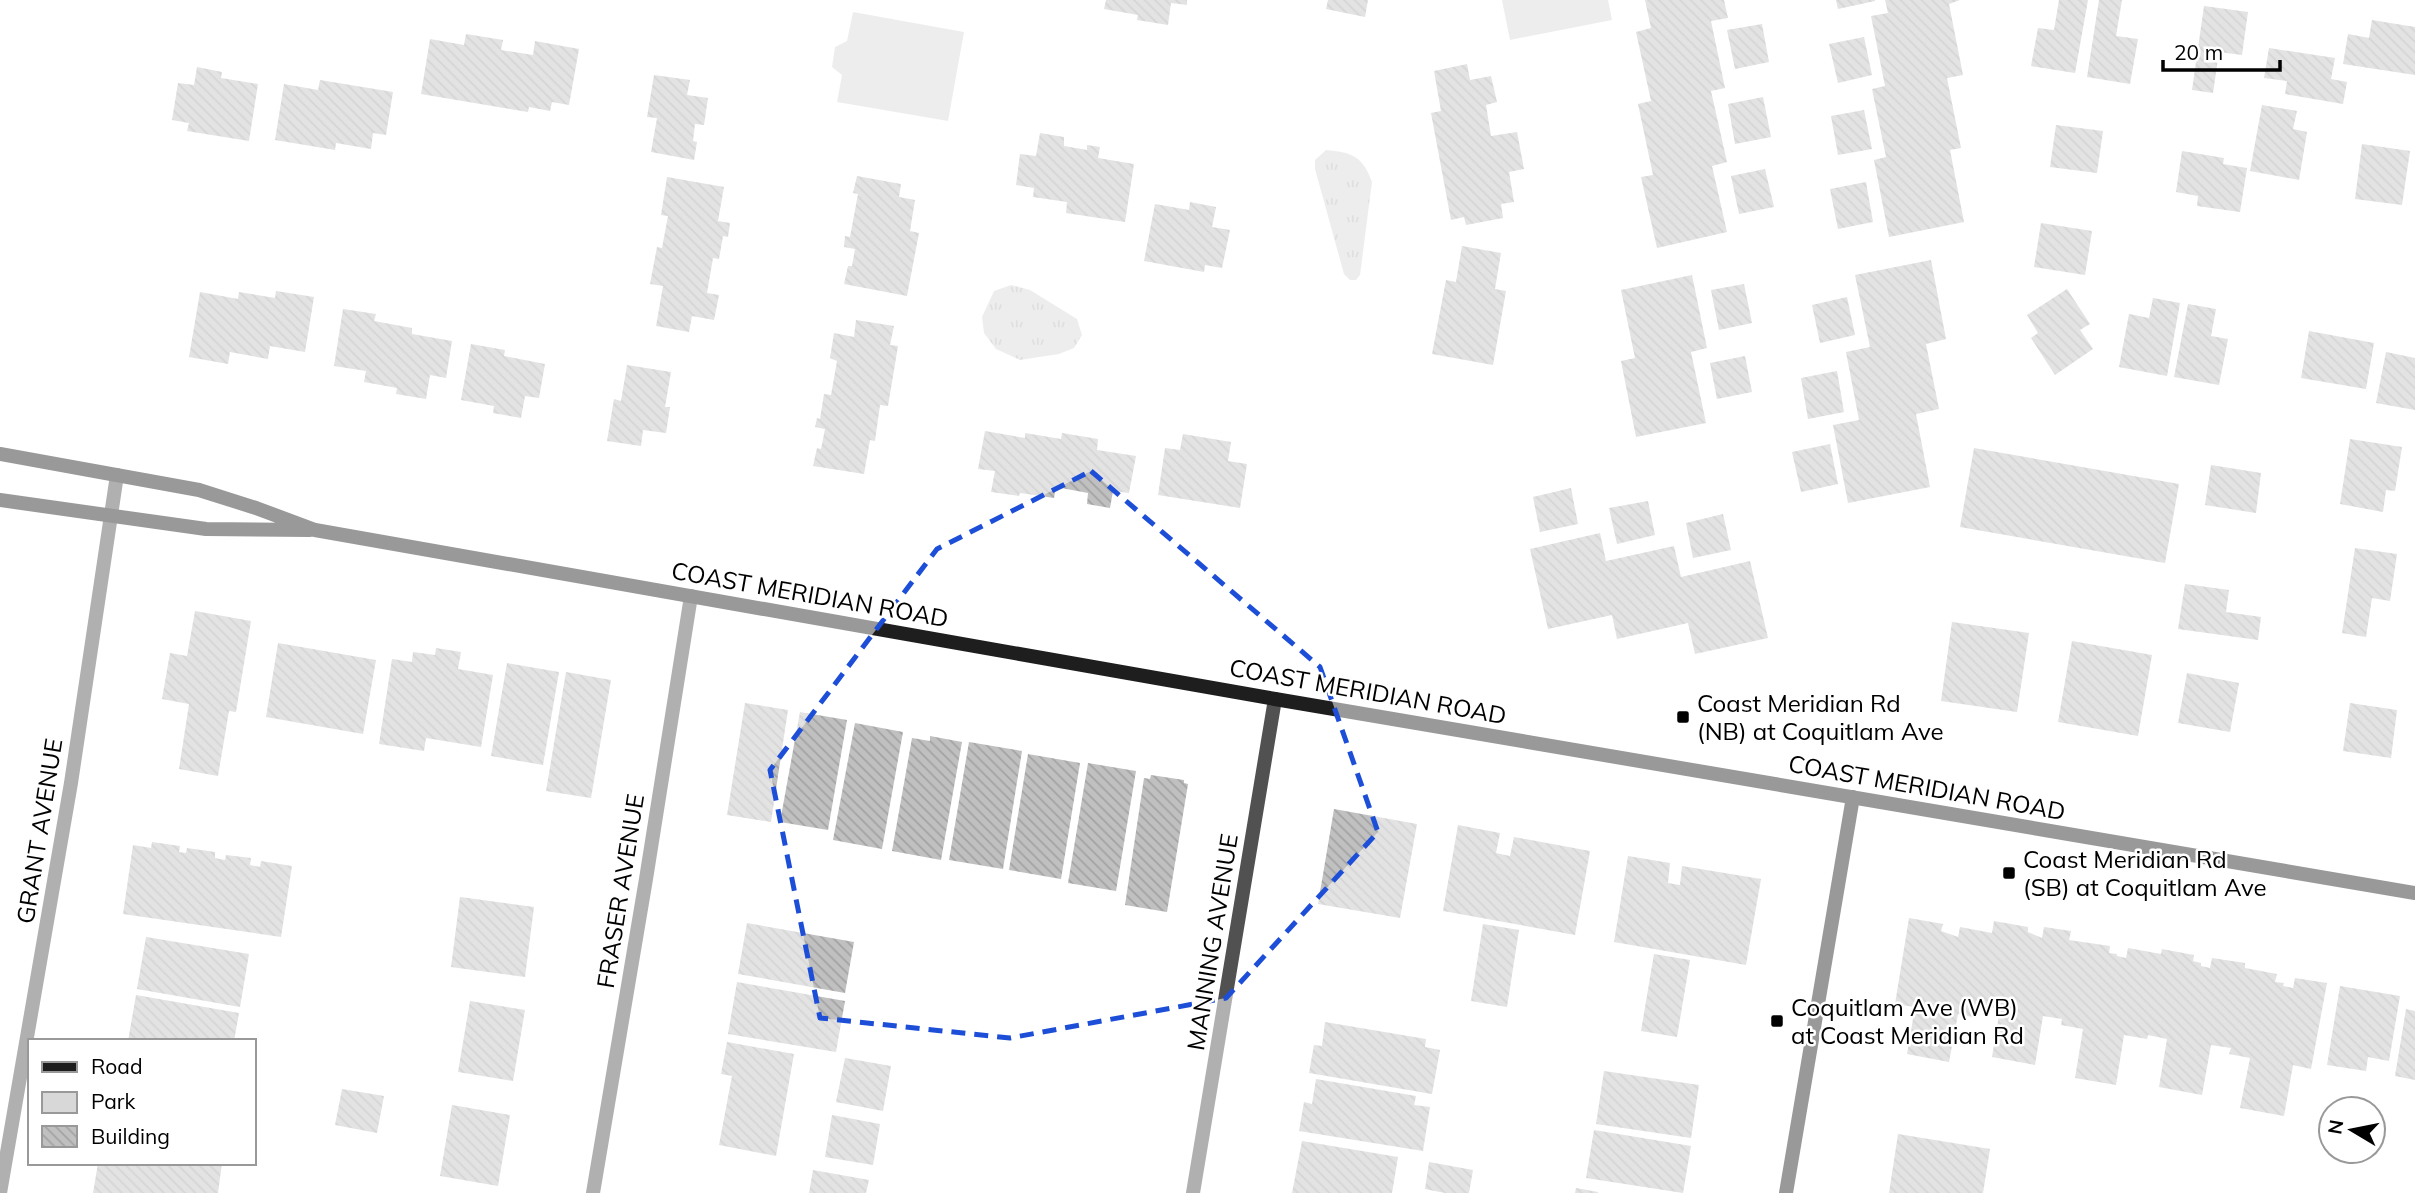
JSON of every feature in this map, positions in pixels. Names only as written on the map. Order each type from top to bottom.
[{"type":"main road","name":"COAST MERIDIAN ROAD","points":[[0,454],[199,490],[315,530],[1275,699],[2415,893]]},
{"type":"main road","name":"COAST MERIDIAN ROAD","points":[[0,500],[206,529],[315,530]]},
{"type":"main road","points":[[1786,1193],[1853,797]]},
{"type":"street","name":"GRANT AVENUE","points":[[0,1193],[71,783],[117,475]]},
{"type":"street","name":"FRASER AVENUE","points":[[593,1193],[691,596]]},
{"type":"street","name":"MANNING AVENUE","points":[[1193,1193],[1275,699]]},
{"type":"highlighted area","points":[[1091,471],[1320,667],[1378,832],[1226,998],[1010,1038],[820,1018],[770,770],[937,549]]},
{"type":"green space","points":[[1502,0],[1608,0],[1612,20],[1510,40]]},
{"type":"green space","points":[[853,12],[964,32],[948,121],[837,102],[842,75],[832,67],[835,47],[847,41]]},
{"type":"green space","points":[[1326,150],[1355,157],[1365,166],[1372,182],[1360,275],[1356,280],[1350,280],[1344,274],[1315,169],[1315,160]]},
{"type":"green space","points":[[1011,285],[1030,290],[1077,319],[1082,335],[1074,348],[1059,354],[1020,360],[996,349],[984,333],[982,317],[994,291]]},
{"type":"building","points":[[1106,0],[1187,0],[1187,5],[1171,3],[1168,25],[1137,20],[1138,15],[1104,9]]},
{"type":"building","points":[[1328,0],[1368,0],[1365,17],[1326,9]]},
{"type":"building","points":[[1645,0],[1724,0],[1728,18],[1711,21],[1725,88],[1711,91],[1727,162],[1712,166],[1727,232],[1657,248],[1641,177],[1653,175],[1638,104],[1651,101],[1636,32],[1651,28]]},
{"type":"building","points":[[1836,0],[1875,0],[1875,1],[1838,9]]},
{"type":"building","points":[[1885,0],[1960,0],[1949,4],[1963,75],[1947,78],[1961,148],[1950,150],[1964,222],[1889,237],[1874,160],[1886,157],[1872,89],[1885,86],[1871,16],[1888,13]]},
{"type":"building","points":[[2059,0],[2088,0],[2075,73],[2031,66],[2038,28],[2054,30]]},
{"type":"building","points":[[2099,0],[2122,0],[2116,36],[2138,39],[2130,84],[2087,77]]},
{"type":"building","points":[[2204,6],[2248,12],[2242,55],[2219,52],[2213,93],[2192,90]]},
{"type":"building","points":[[2372,20],[2415,27],[2415,75],[2343,64],[2348,34],[2369,38]]},
{"type":"building","points":[[1762,24],[1769,62],[1735,69],[1727,30]]},
{"type":"building","points":[[466,34],[503,40],[501,50],[533,55],[535,41],[579,49],[569,105],[552,102],[550,111],[529,107],[528,112],[421,94],[430,39],[464,45]]},
{"type":"building","points":[[1864,37],[1872,75],[1838,83],[1829,44]]},
{"type":"building","points":[[2269,48],[2335,58],[2331,79],[2347,82],[2343,104],[2285,94],[2287,81],[2264,78]]},
{"type":"building","points":[[1467,64],[1470,80],[1491,76],[1497,102],[1486,105],[1491,136],[1517,132],[1524,169],[1509,172],[1514,202],[1501,204],[1503,218],[1466,225],[1464,217],[1451,220],[1431,113],[1441,111],[1434,71]]},
{"type":"building","points":[[197,67],[222,72],[221,78],[258,84],[249,141],[187,131],[189,123],[172,120],[178,83],[194,85]]},
{"type":"building","points":[[654,75],[690,80],[687,95],[708,98],[704,125],[695,124],[693,141],[697,142],[694,160],[651,152],[657,118],[647,117]]},
{"type":"building","points":[[320,80],[393,92],[386,135],[373,133],[371,149],[336,143],[335,150],[275,140],[284,84],[318,90]]},
{"type":"building","points":[[1763,97],[1771,137],[1735,144],[1728,104]]},
{"type":"building","points":[[2262,105],[2297,111],[2293,129],[2307,132],[2299,180],[2250,171]]},
{"type":"building","points":[[1864,110],[1872,149],[1838,155],[1831,116]]},
{"type":"building","points":[[2056,125],[2103,131],[2097,173],[2050,167]]},
{"type":"building","points":[[1040,133],[1064,137],[1064,146],[1087,150],[1087,145],[1100,147],[1098,158],[1134,164],[1125,222],[1066,213],[1067,202],[1033,197],[1034,188],[1016,185],[1020,154],[1036,156]]},
{"type":"building","points":[[2362,144],[2410,151],[2402,205],[2355,199]]},
{"type":"building","points":[[2182,151],[2224,158],[2223,164],[2247,168],[2240,212],[2197,206],[2198,196],[2176,192]]},
{"type":"building","points":[[1765,169],[1774,207],[1739,214],[1731,176]]},
{"type":"building","points":[[857,176],[901,184],[899,197],[915,200],[910,231],[919,233],[907,296],[844,284],[848,266],[852,266],[855,249],[844,247],[845,236],[850,237],[858,194],[853,193]]},
{"type":"building","points":[[667,177],[724,187],[718,221],[730,223],[728,237],[723,236],[719,259],[713,258],[707,293],[719,295],[714,320],[692,316],[689,332],[656,326],[663,286],[650,284],[657,247],[662,248],[668,216],[661,215]]},
{"type":"building","points":[[1866,182],[1873,222],[1838,229],[1830,189]]},
{"type":"building","points":[[1190,202],[1216,207],[1212,227],[1230,230],[1222,268],[1205,265],[1204,272],[1144,261],[1155,204],[1189,210]]},
{"type":"building","points":[[2041,223],[2092,231],[2085,275],[2034,267]]},
{"type":"building","points":[[1462,246],[1501,253],[1495,289],[1506,291],[1493,365],[1432,354],[1446,280],[1456,282]]},
{"type":"building","points":[[1931,260],[1946,339],[1926,344],[1939,409],[1916,414],[1930,487],[1848,503],[1833,425],[1859,420],[1846,352],[1870,347],[1855,275]]},
{"type":"building","points":[[1692,275],[1707,348],[1691,352],[1706,423],[1636,437],[1621,361],[1635,358],[1621,290]]},
{"type":"building","points":[[1744,284],[1752,323],[1719,330],[1711,290]]},
{"type":"building","points":[[2067,289],[2090,324],[2080,330],[2093,349],[2055,375],[2031,338],[2038,333],[2027,315]]},
{"type":"building","points":[[276,291],[314,297],[305,352],[270,346],[268,359],[230,352],[228,364],[189,357],[200,292],[238,299],[239,292],[275,298]]},
{"type":"building","points":[[1847,297],[1855,335],[1820,343],[1812,305]]},
{"type":"building","points":[[2153,298],[2180,303],[2167,376],[2119,367],[2129,314],[2149,318]]},
{"type":"building","points":[[2188,304],[2216,309],[2211,336],[2228,339],[2219,385],[2174,377]]},
{"type":"building","points":[[343,309],[376,314],[374,321],[412,328],[412,334],[452,341],[446,378],[430,375],[426,399],[396,394],[397,388],[364,382],[366,371],[334,366]]},
{"type":"building","points":[[856,320],[894,326],[890,345],[898,346],[888,406],[880,405],[875,441],[870,440],[864,474],[813,466],[817,448],[821,449],[825,429],[815,427],[817,418],[820,419],[824,394],[831,395],[837,361],[830,358],[834,333],[854,337]]},
{"type":"building","points":[[2309,331],[2374,343],[2366,389],[2301,378]]},
{"type":"building","points":[[471,344],[505,350],[504,356],[545,364],[539,398],[525,396],[521,418],[493,413],[494,406],[461,400]]},
{"type":"building","points":[[2386,352],[2415,358],[2415,410],[2376,403]]},
{"type":"building","points":[[1745,356],[1752,392],[1717,399],[1710,363]]},
{"type":"building","points":[[627,365],[671,372],[665,407],[670,407],[666,433],[643,430],[641,446],[607,441],[614,399],[621,401]]},
{"type":"building","points":[[1837,371],[1844,412],[1808,419],[1801,378]]},
{"type":"building","points":[[985,431],[1025,438],[1025,433],[1061,439],[1062,433],[1098,439],[1097,450],[1136,456],[1129,493],[1113,491],[1110,508],[1087,504],[1088,493],[1056,487],[1054,498],[991,492],[995,471],[978,469]]},
{"type":"building","points":[[1183,434],[1231,442],[1228,461],[1247,464],[1240,508],[1158,495],[1165,448],[1180,450]]},
{"type":"building","points":[[2350,439],[2402,447],[2395,491],[2386,490],[2383,512],[2340,504]]},
{"type":"building","points":[[1830,444],[1838,484],[1801,492],[1792,452]]},
{"type":"building","points":[[1974,448],[2179,484],[2165,563],[1960,527]]},
{"type":"building","points":[[2211,465],[2261,473],[2256,513],[2205,505]]},
{"type":"building","points":[[1571,488],[1578,524],[1540,532],[1533,497]]},
{"type":"building","points":[[1648,501],[1655,535],[1617,544],[1609,508]]},
{"type":"building","points":[[1723,514],[1731,550],[1693,558],[1686,523]]},
{"type":"building","points":[[1600,533],[1606,561],[1674,546],[1681,577],[1750,561],[1768,638],[1695,654],[1688,623],[1617,639],[1612,615],[1548,629],[1530,549]]},
{"type":"building","points":[[2355,548],[2397,554],[2390,601],[2372,598],[2366,637],[2342,633]]},
{"type":"building","points":[[2185,584],[2229,590],[2226,612],[2261,617],[2258,640],[2178,629]]},
{"type":"building","points":[[195,611],[251,621],[236,712],[229,711],[218,776],[179,769],[189,704],[162,699],[170,653],[187,656]]},
{"type":"building","points":[[1952,622],[2029,633],[2017,712],[1941,701]]},
{"type":"building","points":[[2072,641],[2152,655],[2138,736],[2058,722]]},
{"type":"building","points":[[278,643],[376,660],[363,734],[266,717]]},
{"type":"building","points":[[436,648],[461,652],[458,669],[493,675],[481,747],[426,738],[424,751],[379,744],[392,659],[412,662],[413,652],[435,655]]},
{"type":"building","points":[[507,663],[559,672],[543,765],[491,756]]},
{"type":"building","points":[[566,672],[611,680],[591,798],[546,791]]},
{"type":"building","points":[[2187,673],[2239,683],[2230,732],[2178,723]]},
{"type":"building","points":[[745,703],[788,710],[771,822],[727,815]]},
{"type":"building","points":[[2350,703],[2397,710],[2391,758],[2343,751]]},
{"type":"building","points":[[800,712],[847,720],[828,830],[780,822]]},
{"type":"building","points":[[855,723],[903,732],[882,849],[833,840]]},
{"type":"building","points":[[930,736],[962,742],[941,860],[892,851],[912,738],[930,741]]},
{"type":"building","points":[[969,742],[1022,751],[1003,869],[949,860]]},
{"type":"building","points":[[1028,754],[1080,763],[1061,879],[1009,870]]},
{"type":"building","points":[[1088,763],[1136,771],[1116,891],[1068,883]]},
{"type":"building","points":[[1151,775],[1184,780],[1184,783],[1188,784],[1167,912],[1125,905],[1144,778],[1150,779]]},
{"type":"building","points":[[1334,809],[1417,824],[1400,918],[1318,904]]},
{"type":"building","points":[[1458,825],[1500,833],[1496,853],[1510,856],[1514,837],[1590,851],[1575,935],[1443,911]]},
{"type":"building","points":[[152,842],[180,846],[179,852],[186,853],[187,848],[215,852],[215,858],[225,860],[226,855],[251,858],[250,865],[260,867],[261,861],[292,866],[281,937],[123,914],[133,845],[151,848]]},
{"type":"building","points":[[1628,856],[1670,863],[1668,883],[1680,885],[1682,866],[1761,879],[1746,965],[1614,942]]},
{"type":"building","points":[[460,897],[534,907],[525,977],[451,967]]},
{"type":"building","points":[[1909,918],[1943,924],[1941,931],[1958,937],[1960,927],[1992,933],[1994,921],[2028,927],[2028,932],[2042,938],[2044,927],[2071,931],[2069,940],[2110,946],[2109,953],[2126,958],[2128,948],[2161,954],[2162,949],[2194,955],[2193,961],[2210,968],[2212,958],[2245,963],[2245,968],[2277,974],[2275,982],[2284,983],[2283,986],[2293,988],[2295,978],[2327,983],[2311,1069],[2293,1065],[2284,1116],[2240,1108],[2250,1058],[2229,1054],[2231,1048],[2211,1045],[2202,1095],[2159,1087],[2167,1039],[2148,1035],[2147,1039],[2124,1035],[2116,1085],[2075,1078],[2083,1029],[2061,1025],[2062,1019],[2043,1016],[2035,1065],[1992,1057],[2000,1009],[1980,1005],[1977,1018],[1958,1014],[1949,1062],[1907,1054],[1915,1007],[1895,1004]]},
{"type":"building","points":[[747,923],[854,942],[845,993],[738,974]]},
{"type":"building","points":[[1483,924],[1519,930],[1507,1007],[1471,1001]]},
{"type":"building","points":[[146,937],[249,954],[240,1007],[137,989]]},
{"type":"building","points":[[1654,954],[1690,960],[1677,1037],[1641,1031]]},
{"type":"building","points":[[737,982],[845,1001],[836,1052],[728,1034]]},
{"type":"building","points":[[2340,986],[2400,996],[2389,1061],[2368,1057],[2366,1071],[2327,1065]]},
{"type":"building","points":[[136,995],[239,1013],[234,1039],[128,1039]]},
{"type":"building","points":[[470,1001],[525,1010],[513,1081],[458,1072]]},
{"type":"building","points":[[2406,1009],[2415,1011],[2415,1080],[2395,1076]]},
{"type":"building","points":[[1325,1022],[1426,1039],[1425,1047],[1440,1050],[1432,1094],[1309,1073],[1314,1045],[1322,1046]]},
{"type":"building","points":[[727,1042],[794,1054],[776,1156],[719,1145],[732,1076],[721,1074]]},
{"type":"building","points":[[845,1058],[891,1066],[883,1111],[836,1102]]},
{"type":"building","points":[[1604,1071],[1699,1085],[1691,1138],[1596,1124]]},
{"type":"building","points":[[1316,1079],[1416,1096],[1414,1105],[1430,1107],[1423,1151],[1299,1131],[1304,1102],[1312,1104]]},
{"type":"building","points":[[342,1089],[384,1096],[377,1133],[335,1125]]},
{"type":"building","points":[[452,1105],[510,1115],[498,1186],[440,1176]]},
{"type":"building","points":[[832,1115],[880,1124],[873,1165],[825,1157]]},
{"type":"building","points":[[1594,1130],[1691,1146],[1683,1193],[1586,1178]]},
{"type":"building","points":[[1898,1134],[1990,1149],[1983,1193],[1889,1193]]},
{"type":"building","points":[[1302,1141],[1398,1157],[1392,1193],[1292,1193]]},
{"type":"building","points":[[1429,1162],[1473,1170],[1469,1193],[1445,1193],[1425,1189]]},
{"type":"building","points":[[98,1165],[222,1165],[218,1193],[93,1193]]},
{"type":"building","points":[[813,1170],[869,1180],[866,1193],[809,1193]]},
{"type":"building","points":[[1576,1188],[1598,1192],[1598,1193],[1575,1193]]},
{"type":"place","name":"Coast Meridian Rd (NB) at Coquitlam Ave","points":[[1683,717]]},
{"type":"place","name":"Coast Meridian Rd (SB) at Coquitlam Ave","points":[[2009,873]]},
{"type":"place","name":"Coquitlam Ave (WB) at Coast Meridian Rd","points":[[1777,1021]]}]
